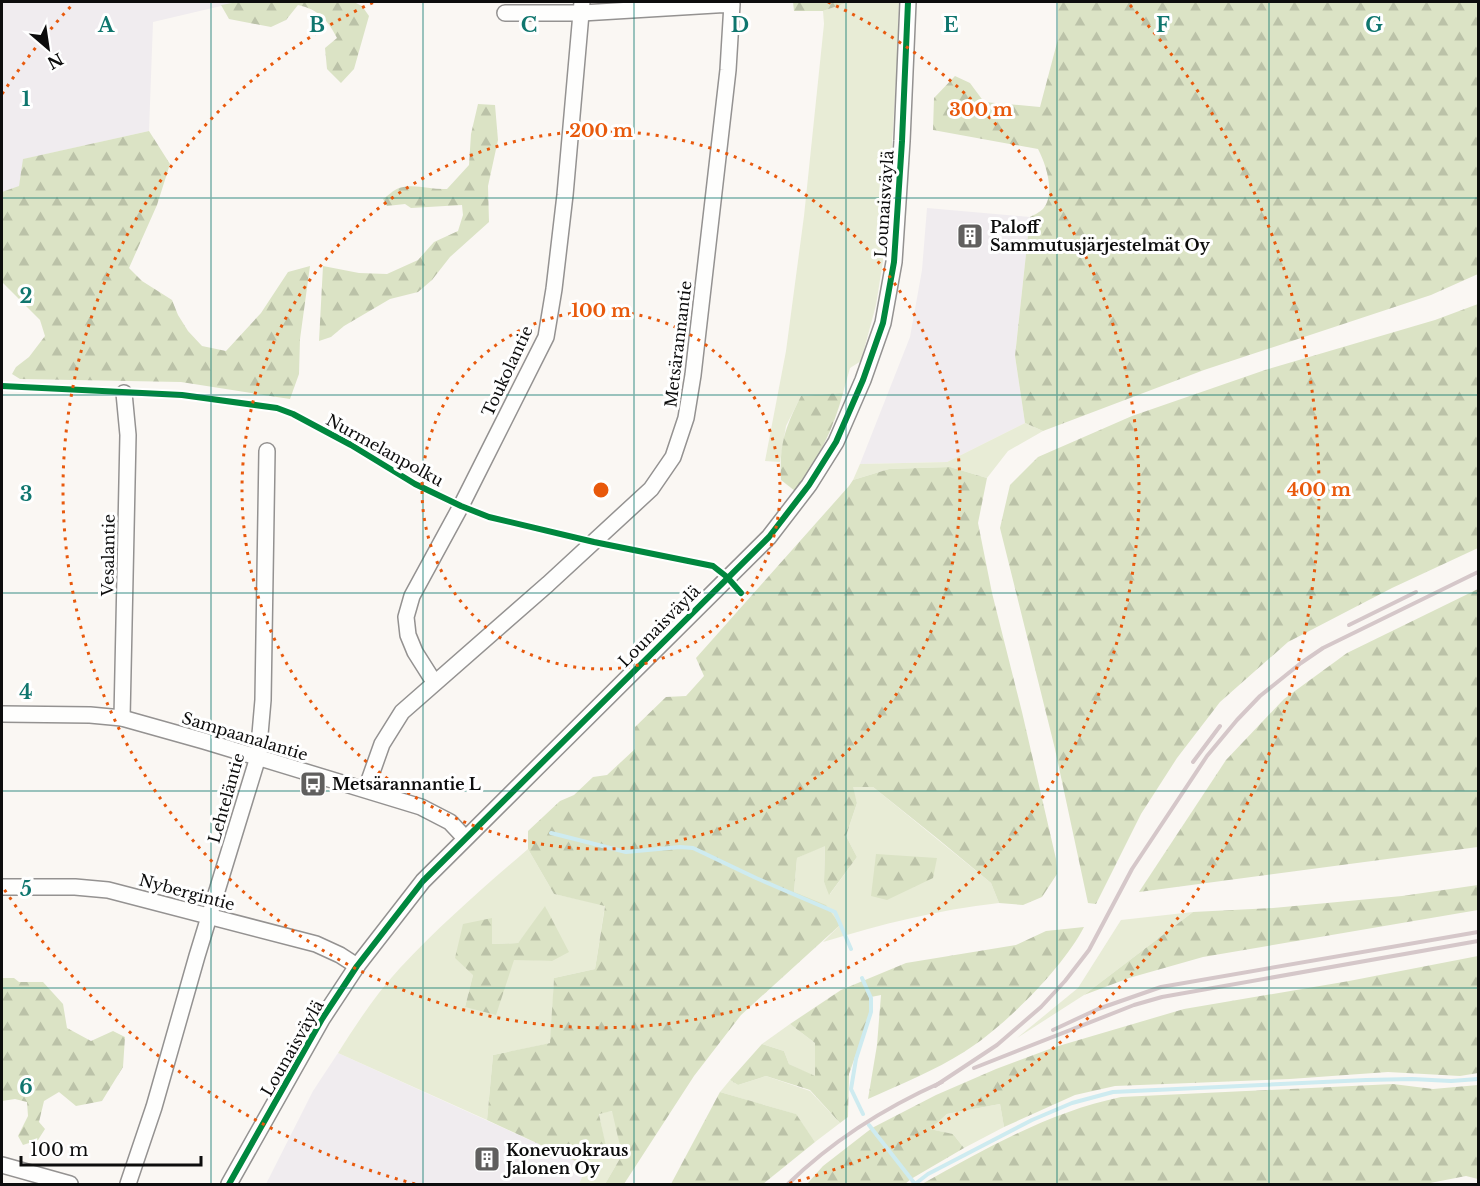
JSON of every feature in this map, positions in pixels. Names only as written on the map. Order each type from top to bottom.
[{"type":"street","name":"Lounaisväylä","points":[[229,1185],[322,1019],[357,966],[423,881],[769,537],[809,485],[836,442],[876,346],[883,323],[894,262],[908,2]]},
{"type":"street","name":"Metsärannantie","points":[[366,789],[382,744],[402,712],[548,584],[651,489],[673,457],[686,418],[727,81],[732,3],[582,7],[505,13]]},
{"type":"street","name":"Toukolantie","points":[[434,682],[414,652],[408,635],[406,617],[412,596],[546,337],[565,195],[582,7]]},
{"type":"street","name":"Vesalantie","points":[[122,718],[128,435],[124,393]]},
{"type":"street","name":"Lehteläntie","points":[[128,1185],[154,1107],[258,757],[263,700],[267,451]]},
{"type":"street","name":"Sampaanalantie","points":[[2,714],[90,715],[122,718],[421,807],[450,822],[465,838]]},
{"type":"street","name":"Nybergintie","points":[[2,887],[75,887],[108,890],[316,944],[357,966]]},
{"type":"street","points":[[2,1165],[70,1185]]},
{"type":"shaded area","points":[[2,2],[238,2],[153,22],[149,131],[24,159],[19,187],[2,192]]},
{"type":"shaded area","points":[[927,208],[1030,217],[1015,356],[1025,423],[947,462],[860,464],[910,337],[922,270]]},
{"type":"shaded area","points":[[338,1053],[587,1166],[579,1184],[266,1184],[313,1091]]},
{"type":"green space","points":[[238,2],[354,2],[362,6],[369,16],[354,69],[341,83],[327,69],[325,48],[337,38],[326,21],[317,13],[298,5],[286,20],[271,27],[229,19],[221,5]]},
{"type":"green space","points":[[793,2],[849,2],[823,11],[794,11]]},
{"type":"green space","points":[[849,2],[899,2],[886,242],[876,305],[861,361],[850,368],[843,393],[801,396],[786,426],[780,462],[765,461],[786,351],[804,216],[824,24],[823,11]]},
{"type":"green space","points":[[1058,2],[1478,2],[1478,274],[1431,295],[1204,370],[1043,431],[1025,423],[1015,356],[1030,217],[1042,210],[1047,203],[1049,187],[1047,171],[1038,149],[933,130],[934,98],[955,76],[970,83],[984,102],[1040,107],[1058,39]]},
{"type":"green space","points":[[478,104],[495,105],[498,140],[488,186],[489,222],[450,257],[432,280],[418,292],[390,299],[344,326],[331,337],[319,341],[323,266],[359,273],[387,274],[418,260],[434,242],[458,231],[463,215],[462,205],[411,208],[405,204],[387,206],[383,199],[397,189],[405,187],[447,189],[469,165],[471,134]]},
{"type":"green space","points":[[149,131],[170,164],[157,205],[129,268],[142,281],[172,300],[188,331],[202,346],[226,351],[261,313],[288,272],[310,266],[300,339],[299,374],[290,399],[181,382],[20,379],[12,374],[45,336],[40,320],[2,282],[2,192],[19,186],[23,159]]},
{"type":"green space","points":[[1478,304],[1478,548],[1392,588],[1288,642],[1220,702],[1177,758],[1141,814],[1096,904],[1088,903],[1055,749],[1000,528],[1010,485],[1038,457],[1132,416],[1265,370],[1435,320]]},
{"type":"green space","points":[[843,393],[824,444],[795,491],[781,480],[781,456],[787,427],[801,396]]},
{"type":"green space","points":[[1025,423],[1043,431],[1008,451],[987,478],[950,467],[889,469],[853,480],[860,464],[947,462]]},
{"type":"green space","points":[[950,467],[987,478],[978,523],[992,593],[1056,859],[1057,874],[1042,897],[1023,905],[999,903],[991,883],[873,787],[853,787],[857,803],[846,836],[857,857],[829,895],[824,882],[825,846],[797,858],[794,892],[826,905],[840,925],[741,1015],[694,1076],[624,1184],[605,1184],[622,1155],[612,1111],[599,1114],[607,1151],[582,1164],[487,1120],[493,1055],[550,1043],[554,978],[595,969],[605,906],[554,894],[528,849],[528,831],[560,801],[574,795],[593,777],[607,775],[635,749],[635,727],[666,697],[686,696],[704,676],[696,658],[853,480],[889,469]]},
{"type":"green space","points":[[1478,589],[1478,847],[1139,892],[1226,760],[1284,699],[1347,653]]},
{"type":"green space","points":[[852,787],[873,787],[991,883],[999,903],[910,918],[823,942],[840,925],[794,892],[797,858],[825,845],[824,882],[830,894],[857,857],[846,836],[857,803]]},
{"type":"green space","points":[[528,849],[554,894],[605,905],[595,969],[554,978],[551,1043],[493,1055],[487,1120],[338,1053],[375,998],[400,968],[446,921]],"holes":[[[546,907],[552,961],[514,959],[465,1007],[473,975],[492,944],[518,943]]]},
{"type":"green space","points":[[876,854],[937,858],[933,878],[887,900],[871,896]]},
{"type":"green space","points":[[1478,885],[1478,910],[1203,957],[1129,978],[1084,995],[1193,912],[1273,908],[1402,896]]},
{"type":"green space","points":[[545,906],[569,952],[552,961],[514,960],[496,1015],[465,1007],[473,975],[455,958],[463,924],[492,918],[492,944],[518,943]]},
{"type":"green space","points":[[1193,912],[1084,995],[1017,1038],[1078,988],[1121,920]]},
{"type":"green space","points":[[1084,927],[1047,978],[997,1028],[953,1059],[868,1099],[877,1045],[881,995],[871,997],[871,1012],[849,1074],[848,1117],[840,1123],[810,1090],[766,1076],[738,1085],[730,1080],[762,1044],[784,1051],[789,1064],[815,1076],[815,1043],[790,1024],[841,990],[906,963],[1016,945],[1046,931]]},
{"type":"green space","points":[[1478,956],[1478,1073],[1460,1076],[1388,1072],[1290,1079],[1115,1086],[1075,1095],[1004,1127],[1000,1104],[947,1114],[930,1129],[953,1134],[964,1148],[905,1184],[807,1184],[823,1166],[872,1128],[936,1095],[1055,1047],[1184,1009]]},
{"type":"green space","points":[[2,978],[14,978],[19,982],[43,982],[63,1004],[67,1028],[91,1041],[113,1031],[125,1037],[123,1067],[102,1101],[76,1106],[59,1092],[44,1101],[39,1122],[45,1129],[38,1140],[23,1145],[18,1136],[28,1116],[27,1102],[15,1099],[2,1101]]},
{"type":"green space","points":[[790,1024],[815,1043],[815,1077],[789,1064],[784,1051],[762,1044]]},
{"type":"green space","points":[[766,1076],[810,1091],[840,1123],[815,1142],[795,1114],[720,1092],[730,1080],[738,1085]]},
{"type":"green space","points":[[1393,1084],[1433,1089],[1478,1085],[1478,1179],[1466,1176],[1425,1184],[922,1184],[994,1145],[1043,1122],[1068,1112],[1121,1097]]},
{"type":"green space","points":[[720,1092],[796,1114],[815,1142],[763,1184],[671,1184]]},
{"type":"green space","points":[[1000,1104],[1004,1127],[964,1148],[953,1134],[929,1129],[947,1114]]},
{"type":"green space","points":[[613,1111],[622,1155],[605,1184],[579,1184],[587,1166],[582,1164],[606,1151],[599,1113]]},
{"type":"waterway","points":[[551,833],[626,852],[693,848],[835,912],[851,949]]},
{"type":"waterway","points":[[862,978],[871,998],[871,1012],[856,1059],[851,1089],[863,1114]]},
{"type":"waterway","points":[[915,1184],[928,1174],[1032,1120],[1072,1103],[1113,1092],[1366,1080],[1478,1079]]},
{"type":"waterway","points":[[869,1125],[915,1184]]},
{"type":"railway","points":[[935,1086],[997,1045],[1041,1007],[1065,981],[1089,950],[1132,869],[1207,756],[1260,696],[1323,648],[1478,572]]},
{"type":"railway","points":[[1349,625],[1416,592]]},
{"type":"railway","points":[[1193,762],[1220,726]]},
{"type":"railway","points":[[1053,1030],[1098,1009],[1161,987],[1478,932]]},
{"type":"railway","points":[[974,1068],[1134,1005],[1162,997],[1478,941]]},
{"type":"railway","points":[[788,1184],[823,1153],[860,1126],[942,1082]]},
{"type":"cycle path","points":[[229,1184],[322,1019],[357,966],[423,881],[769,537],[809,485],[836,442],[863,380],[883,323],[894,262],[908,2]]},
{"type":"cycle path","name":"Nurmelanpolku","points":[[2,386],[182,395],[277,408],[293,414],[351,445],[415,484],[461,506],[489,517],[594,542],[713,566],[741,593]]},
{"type":"place","name":"Paloff Sammutusjärjestelmät Oy","points":[[970,236]]},
{"type":"place","name":"Metsärannantie L","points":[[313,784]]},
{"type":"place","name":"Konevuokraus Jalonen Oy","points":[[487,1159]]}]
